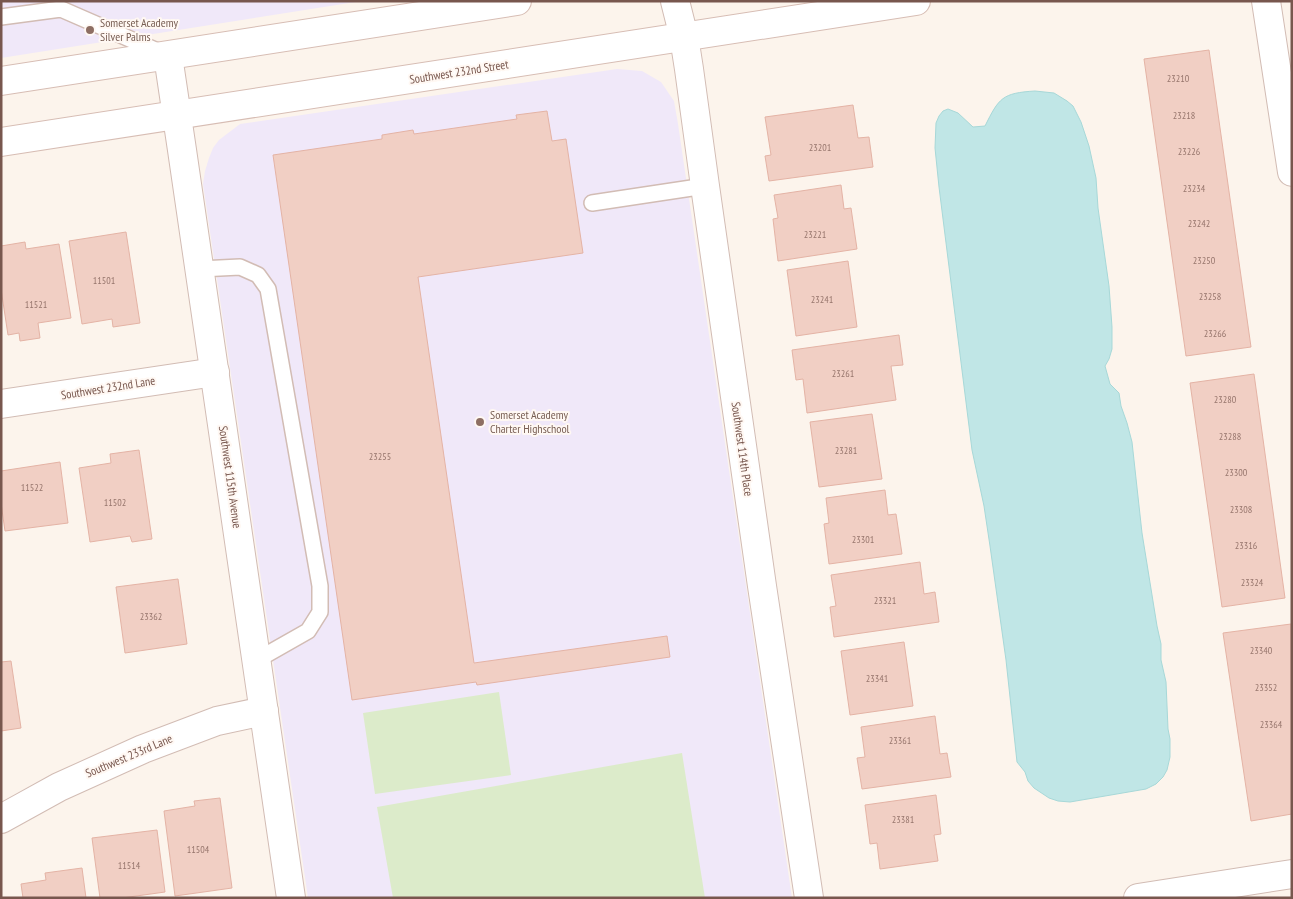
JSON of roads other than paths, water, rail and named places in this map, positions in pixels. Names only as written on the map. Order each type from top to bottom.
[{"type":"street","points":[[1,81],[517,1]]},
{"type":"street","name":"Southwest 114th Place","points":[[675,1],[684,37],[762,586],[809,898]]},
{"type":"street","name":"Southwest 232nd Street","points":[[1,142],[916,1]]},
{"type":"street","points":[[1266,1],[1292,172]]},
{"type":"street","name":"Southwest 115th Avenue","points":[[168,56],[291,898]]},
{"type":"street","name":"Southwest 232nd Lane","points":[[1,404],[214,372]]},
{"type":"street","name":"Southwest 233rd Lane","points":[[1,818],[59,787],[143,749],[216,721],[264,711]]},
{"type":"street","points":[[1138,898],[1292,874]]},
{"type":"lane","points":[[1,18],[61,9],[168,56]]},
{"type":"lane","points":[[592,203],[704,186]]},
{"type":"lane","points":[[200,269],[240,267],[258,274],[268,289],[320,586],[320,612],[308,631],[256,660]]},
{"type":"water","points":[[1035,91],[1054,93],[1073,106],[1089,146],[1096,178],[1112,327],[1112,349],[1105,366],[1110,384],[1119,393],[1132,442],[1142,533],[1166,682],[1170,739],[1170,757],[1167,770],[1156,784],[1146,789],[1070,802],[1049,798],[1034,788],[1017,762],[1006,660],[990,546],[972,450],[935,148],[936,123],[943,111],[948,109],[958,113],[973,127],[985,126],[998,103],[1003,99],[1015,93]]},
{"type":"place","name":"Somerset Academy Silver Palms","points":[[90,30]]},
{"type":"place","name":"Somerset Academy Charter Highschool","points":[[480,422]]}]
